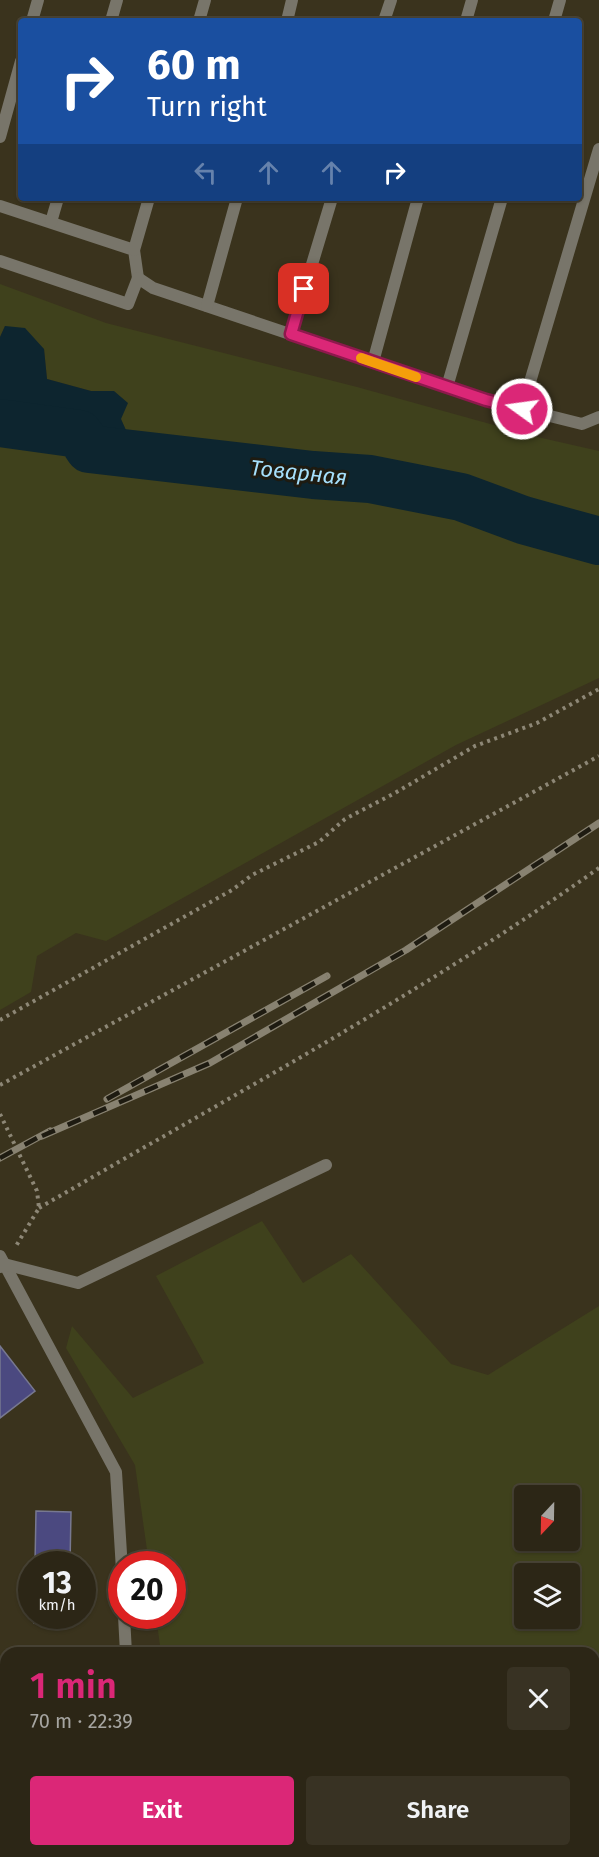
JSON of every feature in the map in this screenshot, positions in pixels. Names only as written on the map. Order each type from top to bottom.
[{"type":"lane","points":[[33,18],[38,0]]},
{"type":"lane","points":[[112,18],[117,0]]},
{"type":"lane","points":[[200,18],[205,0]]},
{"type":"lane","points":[[288,18],[292,0]]},
{"type":"lane","points":[[385,18],[391,0]]},
{"type":"lane","points":[[467,18],[472,0]]},
{"type":"lane","points":[[555,18],[560,0]]},
{"type":"lane","points":[[0,137],[18,72]]},
{"type":"lane","points":[[522,409],[599,149]]},
{"type":"lane","points":[[51,222],[57,201]]},
{"type":"lane","points":[[0,261],[128,304],[138,278],[134,250],[148,201]]},
{"type":"lane","points":[[207,306],[236,201]]},
{"type":"lane","points":[[291,334],[331,201]]},
{"type":"lane","points":[[373,362],[417,201]]},
{"type":"lane","points":[[447,387],[501,201]]},
{"type":"lane","points":[[0,206],[134,250]]},
{"type":"lane","points":[[138,278],[153,288],[486,400],[582,424],[599,417]]},
{"type":"lane","points":[[1,1262],[78,1283],[326,1165]]},
{"type":"lane","points":[[1,1262],[116,1472],[121,1551]]},
{"type":"lane","points":[[125,1629],[126,1647]]},
{"type":"path","points":[[0,1020],[232,890],[252,875],[319,842],[345,819],[395,793],[475,746],[537,723],[599,689]]},
{"type":"path","points":[[0,1085],[599,756]]},
{"type":"path","points":[[1,1262],[39,1208],[382,1009],[545,906],[599,868]]},
{"type":"path","points":[[0,1114],[37,1191],[39,1208]]},
{"type":"green space","points":[[0,284],[106,323],[357,387],[533,436],[599,451],[599,678],[456,745],[106,941],[76,933],[37,956],[31,992],[0,1010],[0,429],[12,430],[36,442],[66,440],[89,449],[129,439],[114,392],[91,391],[47,379],[44,349],[5,326],[0,337]]},
{"type":"green space","points":[[262,1221],[303,1283],[351,1254],[451,1364],[488,1375],[599,1306],[599,1647],[160,1647],[158,1629],[186,1629],[186,1551],[147,1551],[135,1465],[66,1348],[72,1326],[133,1398],[204,1363],[156,1276]]},
{"type":"water","points":[[5,326],[25,328],[44,349],[47,379],[91,391],[114,391],[128,403],[121,419],[130,439],[89,449],[66,440],[36,442],[12,430],[0,429],[0,337]]},
{"type":"building","points":[[0,1346],[35,1391],[0,1418]]},
{"type":"building","points":[[36,1511],[71,1512],[70,1551],[35,1551]]},
{"type":"waterway","name":"Товарная","points":[[0,423],[79,434],[89,449],[313,475],[370,479],[461,497],[523,520],[599,541]]},
{"type":"railway","points":[[42,1136],[210,1063],[406,950],[599,823]]},
{"type":"railway","points":[[107,1099],[327,976]]},
{"type":"railway","points":[[0,1158],[50,1131]]},
{"type":"slow traffic","points":[[361,358],[416,377]]},
{"type":"route","points":[[304,289],[291,334],[486,400],[522,409]]}]
